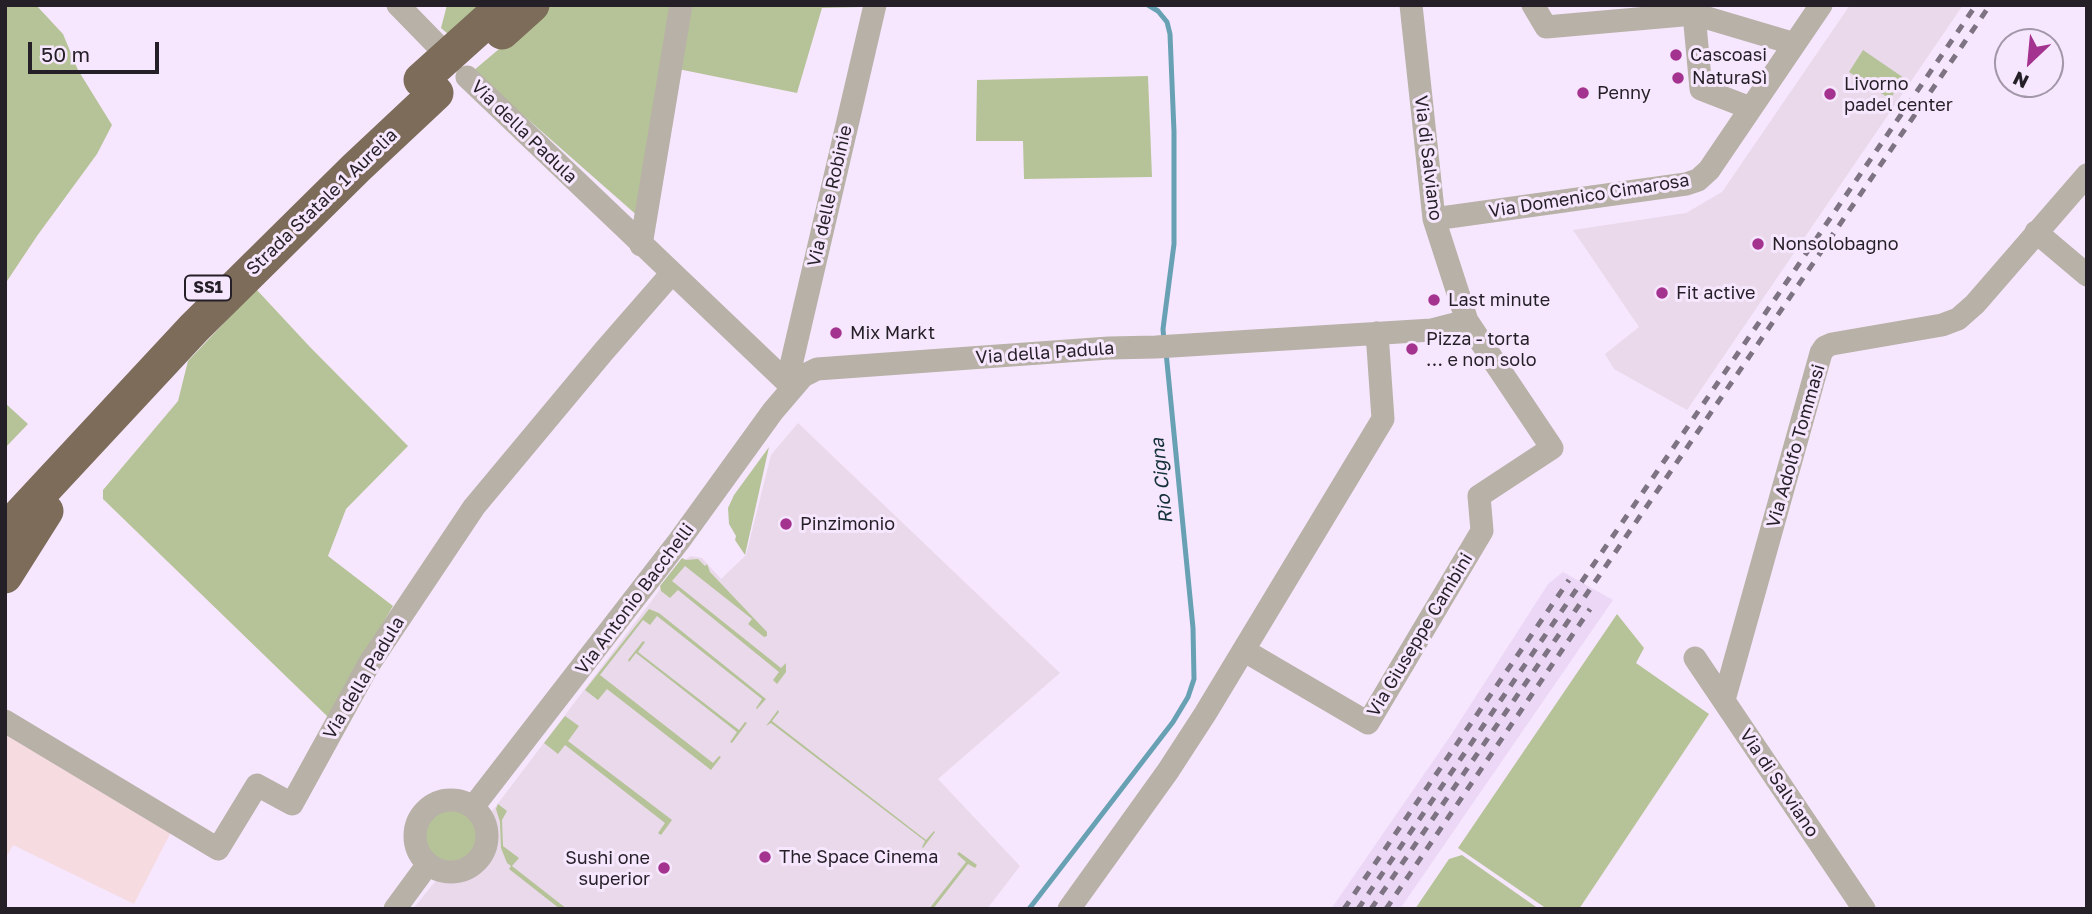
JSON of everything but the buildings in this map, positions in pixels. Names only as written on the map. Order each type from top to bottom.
[{"type":"highway","name":"Strada Statale 1 Aurelia","points":[[5,531],[146,378],[428,87],[499,18],[532,5]]},
{"type":"highway","name":"Strada Statale 1 Aurelia","points":[[5,507],[128,371],[242,253],[428,87]]},
{"type":"highway","points":[[5,576],[99,430]]},
{"type":"highway","points":[[5,499],[35,472]]},
{"type":"street","points":[[398,5],[439,47]]},
{"type":"street","points":[[641,245],[681,5]]},
{"type":"street","name":"Via delle Robinie","points":[[792,387],[792,361],[875,5]]},
{"type":"street","name":"Via di Salviano","points":[[1412,5],[1434,219],[1467,321],[1552,448]]},
{"type":"street","points":[[1533,5],[1546,27],[1694,15],[1785,41]]},
{"type":"street","name":"Via Domenico Cimarosa","points":[[1434,219],[1691,183],[1706,173],[1821,5]]},
{"type":"street","points":[[1694,15],[1701,89],[1750,108]]},
{"type":"street","name":"Via della Padula","points":[[467,77],[792,387],[803,376],[817,369],[1109,348],[1432,330],[1467,321]]},
{"type":"street","name":"Via Adolfo Tommasi","points":[[1724,701],[1821,353],[1825,347],[1951,323],[1975,304],[2087,175]]},
{"type":"street","points":[[2036,232],[2087,275]]},
{"type":"street","name":"Via della Padula","points":[[5,721],[218,849],[257,785],[292,804],[369,664],[474,507],[672,273]]},
{"type":"street","points":[[1069,909],[1168,771],[1245,651],[1383,419],[1377,333]]},
{"type":"street","name":"Via Antonio Bacchelli","points":[[473,807],[679,541],[792,387]]},
{"type":"street","name":"Via Giuseppe Cambini","points":[[1245,651],[1368,723],[1482,531],[1479,496],[1552,448]]},
{"type":"street","name":"Via di Salviano","points":[[1695,658],[1864,909]]},
{"type":"street","points":[[443,800],[462,801],[473,807],[484,819],[488,832],[480,859],[469,868],[455,872],[441,871],[428,864],[420,855],[415,837],[423,814],[432,805],[443,800]]},
{"type":"street","points":[[395,909],[428,864]]},
{"type":"shaded area","points":[[1850,5],[1963,5],[1687,410],[1614,369],[1605,354],[1639,327],[1573,230],[1686,213],[1722,192]]},
{"type":"shaded area","points":[[798,423],[1060,673],[938,779],[1020,866],[987,909],[413,909],[496,806],[681,562],[691,556],[702,558],[721,579],[746,555],[771,455]]},
{"type":"shaded area","points":[[1563,572],[1613,600],[1400,909],[1331,909],[1451,735],[1548,584]]},
{"type":"shaded area","points":[[5,733],[171,832],[134,904],[13,845],[5,859]]},
{"type":"green space","points":[[5,5],[36,5],[63,34],[78,70],[112,125],[97,154],[5,284]]},
{"type":"green space","points":[[447,5],[482,5],[448,34],[441,28]]},
{"type":"green space","points":[[551,5],[862,7],[822,8],[797,93],[673,68],[640,218],[473,71]]},
{"type":"green space","points":[[1863,50],[1904,78],[1890,99],[1849,72]]},
{"type":"green space","points":[[1148,76],[1152,177],[1024,179],[1023,141],[976,141],[977,80]]},
{"type":"green space","points":[[256,289],[408,446],[346,509],[328,556],[393,606],[328,717],[103,499],[103,490],[178,401],[188,361]]},
{"type":"green space","points":[[5,403],[28,424],[5,448]]},
{"type":"green space","points":[[769,447],[745,555],[729,524],[728,508],[734,495]]},
{"type":"green space","points":[[682,558],[698,559],[705,566],[707,564],[710,572],[767,632],[764,637],[748,624],[752,619],[685,566],[672,581],[781,668],[786,663],[786,672],[777,684],[773,680],[779,672],[678,590],[670,598],[661,591],[660,586]]},
{"type":"green space","points":[[649,609],[659,613],[766,699],[757,709],[762,699],[657,616],[650,625],[643,620],[600,675],[713,763],[721,757],[711,770],[607,689],[598,700],[585,690]]},
{"type":"green space","points":[[1617,614],[1644,648],[1636,663],[1709,714],[1579,909],[1547,909],[1458,848]]},
{"type":"green space","points":[[643,641],[645,642],[638,652],[739,730],[747,723],[732,743],[730,742],[737,732],[636,653],[629,662]]},
{"type":"green space","points":[[778,710],[772,721],[926,840],[934,831],[923,848],[925,841],[771,723],[766,726]]},
{"type":"green space","points":[[565,716],[579,726],[568,741],[672,820],[661,835],[658,833],[665,823],[565,745],[558,754],[544,743]]},
{"type":"green space","points":[[498,804],[507,811],[502,820],[503,846],[519,858],[512,866],[567,909],[560,909],[509,869],[511,866],[501,848],[500,822],[496,809]]},
{"type":"green space","points":[[451,809],[461,811],[469,817],[475,825],[475,845],[469,853],[461,859],[451,861],[441,859],[433,853],[427,845],[425,835],[427,825],[433,817],[441,811]]},
{"type":"green space","points":[[959,852],[977,865],[975,868],[968,864],[933,909],[929,909],[966,862],[957,854]]},
{"type":"green space","points":[[1462,855],[1539,909],[1415,909],[1449,859]]},
{"type":"waterway","name":"Rio Cigna","points":[[1148,5],[1158,11],[1167,22],[1170,34],[1174,132],[1174,244],[1163,329],[1164,342]]},
{"type":"waterway","name":"Rio Cigna","points":[[1029,909],[1173,722],[1188,697],[1194,679],[1193,628],[1166,352]]},
{"type":"railway","points":[[1358,909],[1976,5]]},
{"type":"railway","points":[[1371,909],[1990,5]]},
{"type":"railway","points":[[1344,909],[1569,580]]},
{"type":"railway","points":[[1386,909],[1590,609]]},
{"type":"place","name":"Cascoasi","points":[[1676,55]]},
{"type":"place","name":"NaturaSì","points":[[1678,78]]},
{"type":"place","name":"Penny","points":[[1583,93]]},
{"type":"place","name":"Livorno padel center","points":[[1830,94]]},
{"type":"place","name":"Nonsolobagno","points":[[1758,244]]},
{"type":"place","name":"Fit active","points":[[1662,293]]},
{"type":"place","name":"Last minute","points":[[1434,300]]},
{"type":"place","name":"Mix Markt","points":[[836,333]]},
{"type":"place","name":"Pizza - torta … e non solo","points":[[1412,349]]},
{"type":"place","name":"Pinzimonio","points":[[786,524]]},
{"type":"place","name":"The Space Cinema","points":[[765,857]]},
{"type":"place","name":"Sushi one superior","points":[[664,868]]}]
